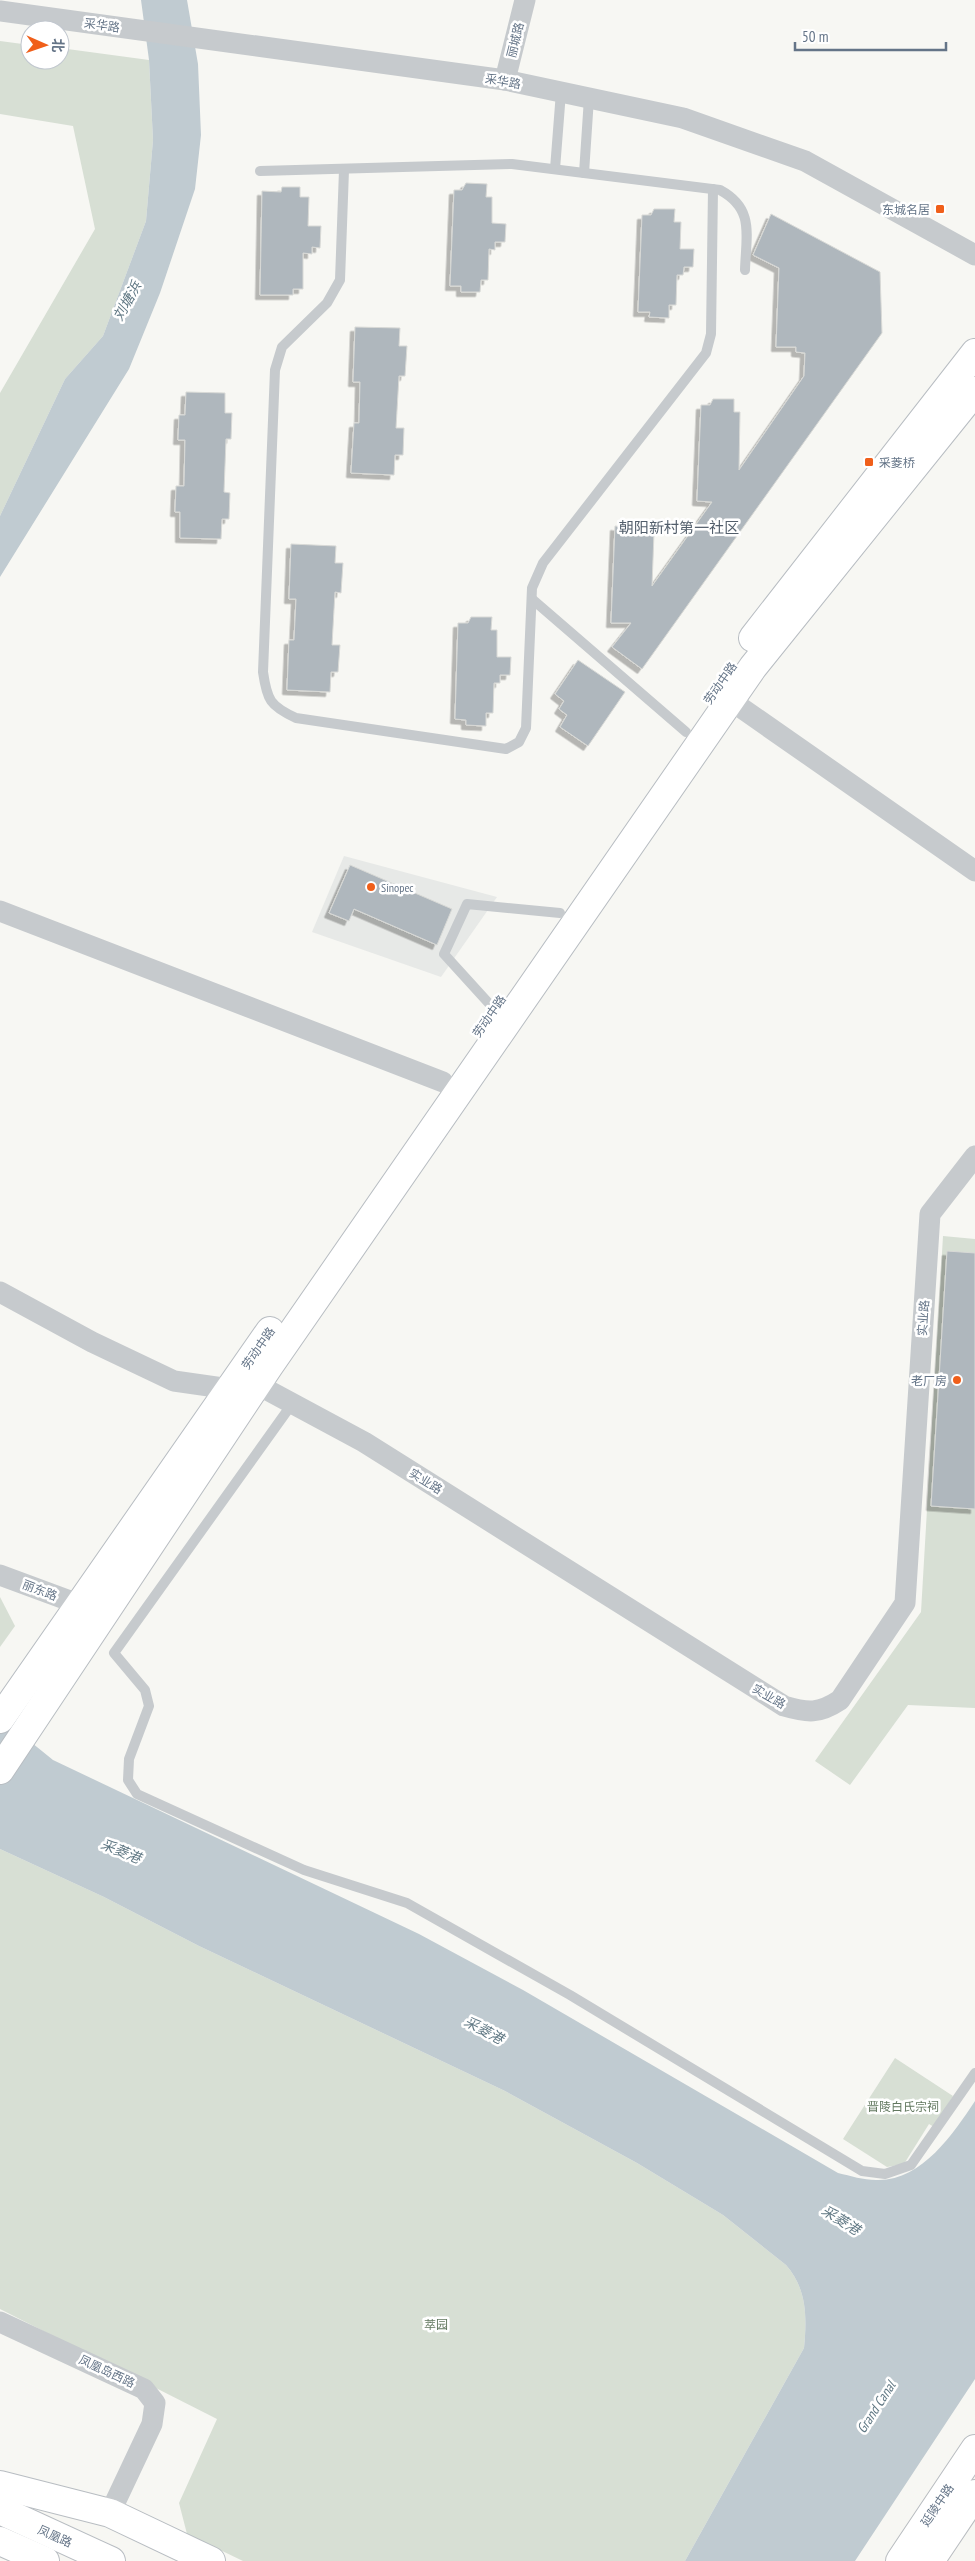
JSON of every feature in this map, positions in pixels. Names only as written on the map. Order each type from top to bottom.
[{"type":"main road","name":"劳动中路","points":[[0,1719],[81,1605],[738,656],[975,353]]},
{"type":"main road","name":"劳动中路","points":[[0,1770],[258,1385],[753,667],[975,391]]},
{"type":"main road","name":"延陵中路","points":[[900,2561],[975,2449]]},
{"type":"main road","points":[[0,2485],[110,2513],[211,2561]]},
{"type":"main road","name":"延陵中路","points":[[930,2561],[975,2494]]},
{"type":"main road","name":"凤凰路","points":[[0,2510],[111,2561]]},
{"type":"main road","points":[[0,2541],[45,2561]]},
{"type":"street","name":"丽城路","points":[[504,80],[525,0]]},
{"type":"street","name":"采华路","points":[[0,11],[504,80],[683,118],[805,161],[975,255]]},
{"type":"street","points":[[730,700],[975,871]]},
{"type":"street","points":[[0,911],[443,1082]]},
{"type":"street","name":"实业路","points":[[258,1385],[364,1442],[784,1706],[802,1711],[824,1710],[840,1700],[905,1603],[930,1214],[975,1156]]},
{"type":"street","points":[[0,1292],[92,1342],[174,1381],[230,1389],[258,1385]]},
{"type":"street","name":"丽东路","points":[[0,1575],[81,1605]]},
{"type":"street","name":"凤凰岛西路","points":[[0,2322],[144,2389],[155,2403],[152,2424],[110,2513]]},
{"type":"lane","points":[[555,169],[561,92]]},
{"type":"lane","points":[[584,173],[590,98]]},
{"type":"lane","points":[[260,171],[512,164],[713,189],[732,197],[746,215],[745,270]]},
{"type":"lane","points":[[344,170],[340,280],[327,303],[282,347],[275,370],[263,672],[267,696],[278,710],[296,718],[506,749],[518,742],[526,728],[532,588],[542,562],[706,353],[711,334],[713,189]]},
{"type":"lane","points":[[532,599],[686,732]]},
{"type":"lane","points":[[494,1009],[444,954],[467,904],[560,913]]},
{"type":"lane","points":[[292,1404],[114,1653],[145,1690],[149,1706],[129,1759],[128,1780],[137,1794],[304,1870],[407,1903],[570,1995],[862,2171],[885,2174],[911,2166],[975,2073]]},
{"type":"shaded area","points":[[344,856],[497,897],[441,977],[312,932]]},
{"type":"green space","points":[[0,41],[20,44],[20,70],[70,70],[70,49],[149,60],[153,140],[146,221],[103,336],[65,379],[0,516],[0,393],[95,229],[73,126],[0,114]]},
{"type":"green space","points":[[943,1236],[975,1239],[975,1708],[908,1705],[850,1785],[815,1761],[921,1612]]},
{"type":"green space","points":[[0,1597],[15,1626],[0,1647]]},
{"type":"green space","name":"萃园","points":[[0,1849],[104,1897],[199,1946],[505,2091],[637,2163],[723,2215],[786,2265],[793,2274],[802,2294],[805,2314],[804,2348],[685,2561],[243,2561],[187,2534],[179,2503],[217,2419],[0,2309]]},
{"type":"green space","name":"晋陵白氏宗祠","points":[[895,2058],[953,2096],[934,2127],[929,2124],[904,2164],[887,2167],[843,2139]]},
{"type":"water","name":"刘塘浜","points":[[141,0],[187,0],[198,64],[201,135],[195,189],[160,293],[129,369],[0,577],[0,516],[65,379],[103,336],[146,221],[153,140],[149,60]]},
{"type":"water","points":[[0,1717],[53,1760],[419,1934],[523,1990],[838,2173],[862,2179],[876,2180],[892,2179],[907,2173],[921,2165],[934,2154],[957,2128],[975,2101],[975,2379],[855,2561],[685,2561],[804,2348],[805,2314],[802,2294],[793,2274],[786,2265],[723,2215],[637,2163],[505,2091],[199,1946],[104,1897],[0,1849]]},
{"type":"building","points":[[466,183],[487,184],[486,197],[492,197],[492,223],[506,224],[505,242],[495,242],[495,250],[489,249],[488,280],[481,280],[480,292],[461,292],[461,286],[450,286],[454,190],[462,190]]},
{"type":"building","points":[[282,187],[300,187],[300,197],[309,197],[308,226],[321,226],[320,248],[312,247],[312,254],[303,253],[303,289],[293,289],[293,295],[260,295],[262,191],[281,192]]},
{"type":"building","points":[[654,209],[675,209],[674,222],[681,222],[680,249],[694,249],[693,267],[684,267],[683,275],[677,275],[676,305],[669,305],[669,318],[649,317],[650,312],[638,312],[642,215],[651,215]]},
{"type":"building","points":[[771,214],[880,272],[882,333],[642,669],[612,647],[631,623],[611,623],[615,526],[623,527],[627,520],[648,521],[648,533],[654,533],[652,586],[712,502],[697,501],[701,405],[710,405],[713,399],[734,399],[734,412],[740,412],[739,470],[804,376],[805,353],[796,352],[796,347],[776,347],[779,268],[753,255]]},
{"type":"building","points":[[355,327],[400,328],[399,346],[407,346],[405,376],[399,376],[396,428],[404,428],[403,455],[395,455],[394,475],[351,473],[354,423],[359,423],[360,382],[353,382]]},
{"type":"building","points":[[186,392],[225,393],[225,413],[232,413],[231,439],[226,439],[224,492],[230,493],[229,519],[222,519],[221,539],[180,538],[180,512],[175,512],[176,486],[184,486],[185,440],[178,440],[179,415],[185,415]]},
{"type":"building","points":[[291,544],[336,546],[335,563],[343,563],[341,593],[335,592],[332,645],[340,645],[338,672],[331,672],[330,692],[287,690],[289,640],[294,640],[296,599],[289,599]]},
{"type":"building","points":[[471,617],[492,617],[491,630],[497,630],[497,657],[511,657],[510,675],[500,675],[500,683],[494,683],[493,713],[486,713],[486,726],[466,725],[466,720],[455,719],[458,623],[468,623]]},
{"type":"building","points":[[578,660],[625,692],[588,746],[560,727],[567,715],[559,709],[564,701],[555,694]]},
{"type":"building","name":"Sinopec","points":[[350,865],[452,909],[437,945],[354,909],[349,921],[329,913]]},
{"type":"building","name":"老厂房","points":[[947,1251],[975,1253],[975,1509],[931,1506]]},
{"type":"place","name":"东城名居","points":[[940,209]]},
{"type":"place","name":"采菱桥","points":[[869,462]]},
{"type":"place","name":"Sinopec","points":[[371,887]]},
{"type":"place","name":"老厂房","points":[[957,1380]]},
{"type":"district","name":"朝阳新村第一社区","points":[[679,527]]},
{"type":"water label","name":"采菱港","points":[[121,1851]]},
{"type":"water label","name":"采菱港","points":[[484,2030]]},
{"type":"water label","name":"采菱港","points":[[841,2220]]},
{"type":"water label","name":"Grand Canal","points":[[876,2407]]}]
